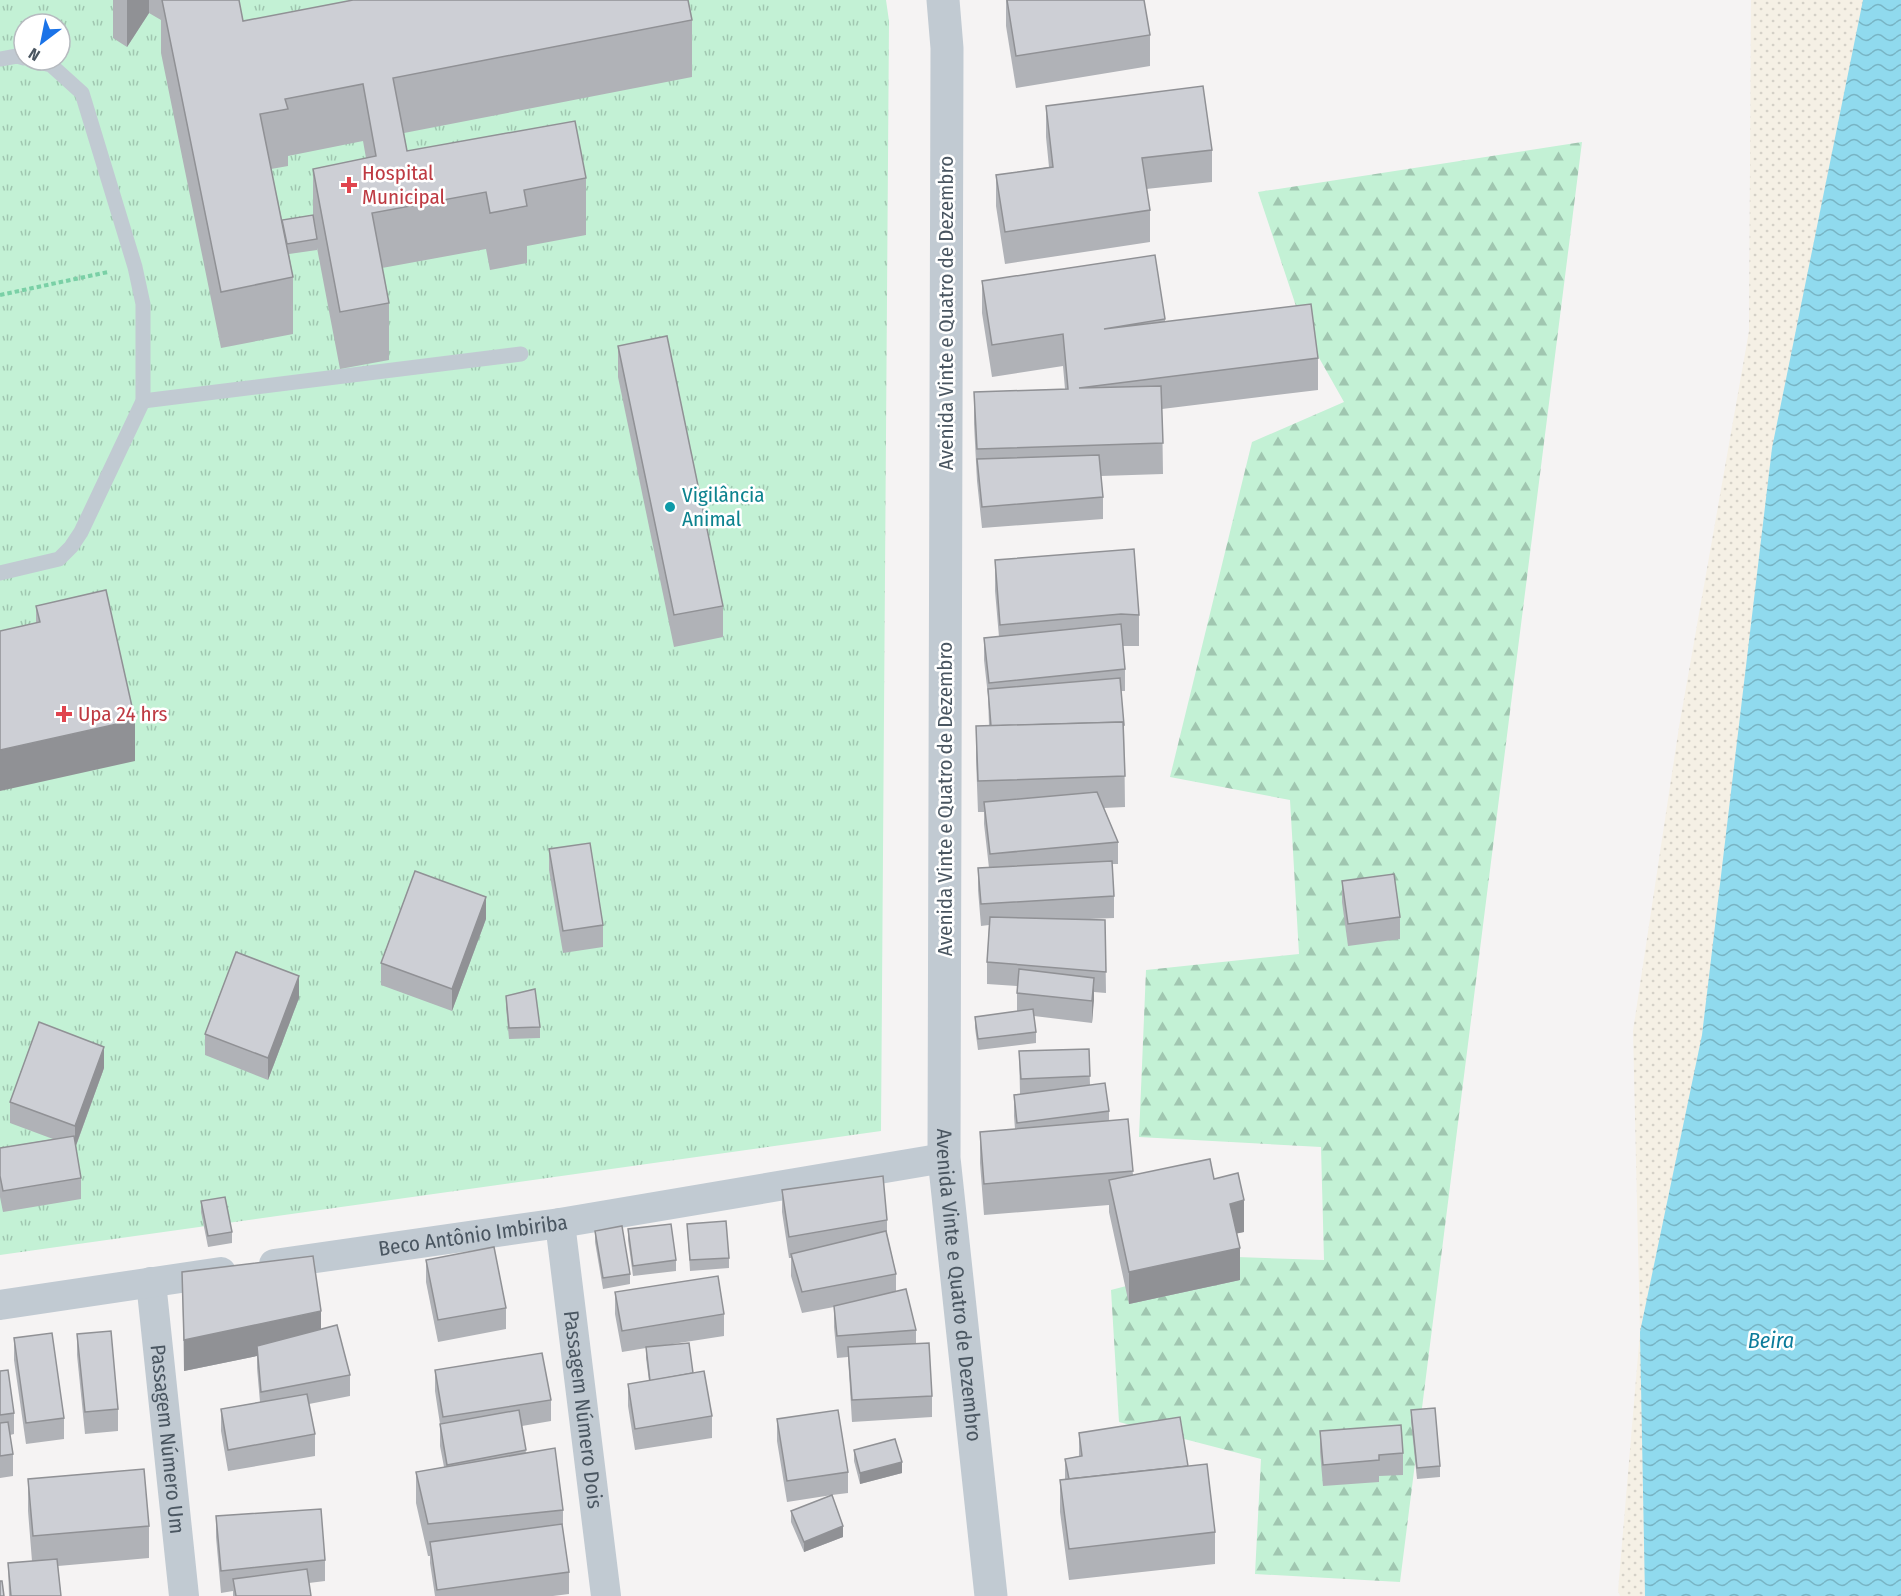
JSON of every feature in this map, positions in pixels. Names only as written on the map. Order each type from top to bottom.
[{"type":"street","name":"Avenida Vinte e Quatro de Dezembro","points":[[943,0],[947,48],[944,1158],[991,1596]]},
{"type":"street","name":"Beco Antônio Imbiriba","points":[[0,1305],[560,1223],[944,1158]]},
{"type":"street","name":"Passagem Número Dois","points":[[560,1223],[606,1596]]},
{"type":"street","name":"Passagem Número Um","points":[[151,1282],[183,1596]]},
{"type":"lane","points":[[0,573],[59,559],[71,548],[81,532],[143,401],[143,304],[135,267],[82,93],[59,72]]},
{"type":"lane","points":[[143,401],[521,354]]},
{"type":"path","points":[[0,295],[135,267]]},
{"type":"green space","points":[[0,0],[886,0],[889,21],[881,1131],[0,1255]]},
{"type":"green space","points":[[1582,142],[1400,1582],[1255,1574],[1261,1459],[1119,1422],[1111,1290],[1237,1257],[1324,1260],[1321,1147],[1139,1137],[1146,970],[1299,954],[1290,800],[1170,777],[1252,442],[1344,402],[1305,333],[1258,192]]},
{"type":"sand","name":"Beira","points":[[1751,0],[1901,0],[1768,1596],[1620,1596],[1618,1591],[1640,1332],[1633,1031],[1679,727],[1749,331]]},
{"type":"water","name":"Beira","points":[[1863,0],[1901,0],[1901,1596],[1645,1596],[1640,1332],[1702,1035],[1772,448]]},
{"type":"building","points":[[162,0],[239,0],[243,21],[353,0],[688,0],[692,20],[393,78],[407,151],[575,121],[586,178],[524,190],[527,206],[490,213],[486,192],[372,213],[389,303],[340,312],[313,169],[376,156],[363,84],[285,99],[288,109],[260,114],[293,277],[221,292]]},
{"type":"building","points":[[1007,0],[1144,0],[1150,35],[1016,56]]},
{"type":"building","points":[[1203,86],[1212,150],[1142,158],[1150,210],[1005,232],[996,175],[1053,167],[1046,106]]},
{"type":"building","points":[[313,215],[317,239],[287,244],[282,220]]},
{"type":"building","points":[[1155,255],[1165,319],[1104,329],[1311,304],[1318,358],[1079,388],[1161,386],[1163,443],[977,449],[974,392],[1068,389],[1063,334],[992,345],[982,281]]},
{"type":"building","name":"Vigilância Animal","points":[[667,336],[723,606],[674,615],[618,346]]},
{"type":"building","points":[[1099,455],[1103,497],[982,507],[977,459]]},
{"type":"building","points":[[1134,549],[1139,615],[1121,614],[1000,625],[995,560]]},
{"type":"building","name":"Upa 24 hrs","points":[[106,590],[135,720],[0,750],[0,631],[40,622],[36,606]]},
{"type":"building","points":[[1121,624],[1125,669],[989,683],[984,638]]},
{"type":"building","points":[[1120,678],[1124,725],[1123,722],[991,726],[988,689]]},
{"type":"building","points":[[1123,722],[1125,776],[978,781],[976,726]]},
{"type":"building","points":[[1097,792],[1118,842],[990,854],[984,802]]},
{"type":"building","points":[[590,843],[603,925],[563,931],[549,849]]},
{"type":"building","points":[[1112,861],[1114,896],[981,904],[978,868]]},
{"type":"building","points":[[415,871],[486,897],[452,989],[381,963]]},
{"type":"building","points":[[1394,874],[1400,917],[1348,924],[1342,881]]},
{"type":"building","points":[[990,917],[1105,920],[1106,972],[987,962]]},
{"type":"building","points":[[236,952],[299,976],[268,1058],[205,1034]]},
{"type":"building","points":[[1019,969],[1094,978],[1092,1001],[1017,993]]},
{"type":"building","points":[[535,989],[540,1027],[509,1028],[506,996]]},
{"type":"building","points":[[1033,1009],[1036,1032],[978,1039],[975,1017]]},
{"type":"building","points":[[39,1022],[104,1047],[75,1126],[10,1102]]},
{"type":"building","points":[[1089,1049],[1090,1076],[1021,1079],[1019,1051]]},
{"type":"building","points":[[1105,1083],[1109,1111],[1017,1123],[1014,1095]]},
{"type":"building","points":[[1128,1119],[1133,1171],[984,1184],[980,1132]]},
{"type":"building","points":[[74,1136],[81,1178],[3,1191],[0,1176],[0,1148]]},
{"type":"building","points":[[1210,1159],[1214,1179],[1238,1173],[1244,1200],[1230,1204],[1240,1248],[1129,1272],[1109,1180]]},
{"type":"building","points":[[883,1176],[887,1220],[789,1237],[782,1190]]},
{"type":"building","points":[[225,1197],[232,1232],[208,1236],[201,1201]]},
{"type":"building","points":[[726,1221],[729,1258],[690,1260],[687,1224]]},
{"type":"building","points":[[671,1224],[676,1260],[633,1266],[628,1229]]},
{"type":"building","points":[[622,1226],[630,1274],[603,1278],[595,1231]]},
{"type":"building","points":[[886,1231],[896,1274],[802,1292],[791,1254]]},
{"type":"building","points":[[494,1247],[506,1308],[438,1320],[426,1260]]},
{"type":"building","points":[[313,1256],[321,1311],[184,1340],[182,1272]]},
{"type":"building","points":[[718,1276],[724,1314],[622,1331],[615,1292]]},
{"type":"building","points":[[906,1289],[916,1330],[837,1336],[834,1306]]},
{"type":"building","points":[[337,1325],[350,1375],[261,1392],[257,1346]]},
{"type":"building","points":[[111,1331],[118,1409],[85,1412],[77,1334]]},
{"type":"building","points":[[52,1333],[64,1418],[26,1423],[14,1338]]},
{"type":"building","points":[[689,1343],[693,1373],[650,1381],[646,1347]]},
{"type":"building","points":[[929,1343],[932,1396],[852,1400],[848,1347]]},
{"type":"building","points":[[542,1353],[551,1400],[443,1417],[435,1370]]},
{"type":"building","points":[[8,1370],[14,1413],[0,1415],[0,1371]]},
{"type":"building","points":[[704,1371],[712,1416],[635,1429],[628,1384]]},
{"type":"building","points":[[307,1394],[315,1434],[228,1450],[221,1409]]},
{"type":"building","points":[[1435,1408],[1440,1466],[1417,1468],[1411,1410]]},
{"type":"building","points":[[519,1410],[526,1450],[447,1465],[440,1424]]},
{"type":"building","points":[[838,1410],[848,1472],[787,1481],[777,1419]]},
{"type":"building","points":[[1180,1417],[1188,1466],[1069,1479],[1065,1459],[1082,1456],[1079,1433]]},
{"type":"building","points":[[8,1422],[13,1454],[0,1456],[0,1423]]},
{"type":"building","points":[[1401,1425],[1403,1453],[1379,1455],[1379,1460],[1323,1465],[1320,1431]]},
{"type":"building","points":[[895,1439],[902,1462],[860,1473],[854,1450]]},
{"type":"building","points":[[555,1448],[563,1510],[428,1524],[416,1472]]},
{"type":"building","points":[[1207,1464],[1215,1532],[1069,1549],[1060,1480]]},
{"type":"building","points":[[144,1469],[149,1526],[33,1536],[28,1479]]},
{"type":"building","points":[[832,1495],[843,1526],[804,1542],[791,1511]]},
{"type":"building","points":[[321,1509],[325,1560],[221,1571],[216,1516]]},
{"type":"building","points":[[562,1524],[569,1572],[437,1590],[430,1542]]},
{"type":"building","points":[[57,1559],[61,1596],[11,1596],[8,1563]]},
{"type":"building","points":[[307,1569],[311,1596],[236,1596],[233,1579]]},
{"type":"building","points":[[0,1581],[2,1581],[4,1596],[0,1596]]},
{"type":"place","name":"Hospital Municipal","points":[[349,185]]},
{"type":"place","name":"Vigilância Animal","points":[[670,507]]},
{"type":"place","name":"Upa 24 hrs","points":[[64,714]]}]
